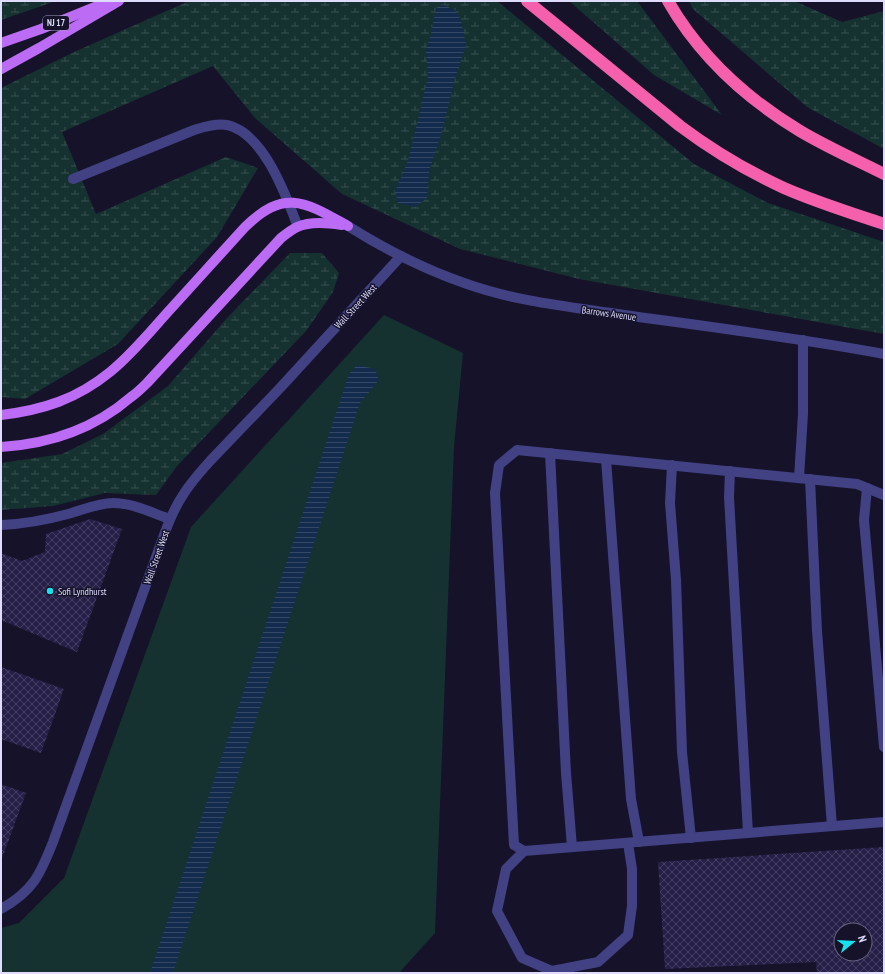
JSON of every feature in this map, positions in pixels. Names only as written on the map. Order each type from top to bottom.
[{"type":"highway","points":[[527,1],[680,126],[719,154],[762,178],[785,188],[884,224]]},
{"type":"highway","points":[[668,1],[691,35],[714,62],[741,89],[770,112],[800,131],[884,174]]},
{"type":"main road","name":"NJ 17","points":[[1,43],[41,29],[109,1]]},
{"type":"main road","points":[[1,69],[119,1]]},
{"type":"main road","points":[[1,415],[33,410],[67,399],[110,372],[132,351],[245,227],[266,210],[289,202],[303,204],[348,226]]},
{"type":"main road","points":[[1,447],[21,446],[61,437],[98,420],[121,405],[147,383],[281,238],[298,227],[310,224],[322,223],[348,226]]},
{"type":"street","points":[[73,180],[194,130],[209,125],[226,125],[241,130],[260,149],[272,167],[289,202],[298,227]]},
{"type":"street","name":"Barrows Avenue","points":[[348,226],[401,256],[443,276],[469,285],[520,298],[803,340],[884,354]]},
{"type":"street","name":"Wall Street West","points":[[1,909],[22,896],[32,885],[41,871],[53,842],[170,519],[183,494],[202,470],[281,387],[401,256]]},
{"type":"street","points":[[803,340],[802,414],[805,478],[832,826]]},
{"type":"street","points":[[884,494],[857,484],[517,450],[499,465],[495,493],[514,845],[524,851],[884,822]]},
{"type":"street","points":[[550,453],[566,773],[572,847]]},
{"type":"street","points":[[606,459],[631,800],[639,842]]},
{"type":"street","points":[[672,465],[670,503],[676,580],[682,752],[691,838]]},
{"type":"street","points":[[730,471],[729,497],[748,833]]},
{"type":"street","points":[[867,488],[864,520],[884,747]]},
{"type":"street","points":[[1,524],[33,522],[95,506],[114,503],[132,506],[170,519]]},
{"type":"street","points":[[524,851],[506,869],[497,911],[522,958],[552,972],[598,962],[628,934],[632,906],[632,868],[628,843]]},
{"type":"green space","points":[[1,1],[56,1],[1,20]]},
{"type":"green space","points":[[189,1],[497,1],[694,164],[768,203],[884,242],[884,334],[579,279],[460,249],[342,194],[255,118],[213,66],[62,132],[96,214],[226,157],[258,168],[217,237],[118,344],[25,399],[1,397],[1,88],[74,52]]},
{"type":"green space","points":[[569,1],[637,1],[722,115],[654,75]]},
{"type":"green space","points":[[689,1],[794,1],[842,22],[884,11],[884,149],[807,107],[693,9]]},
{"type":"green space","points":[[290,253],[322,253],[339,273],[333,292],[306,331],[177,466],[156,495],[105,493],[53,506],[1,510],[1,463],[62,454],[103,434],[168,386],[227,318]]},
{"type":"green space","points":[[384,315],[463,353],[454,447],[435,933],[399,973],[1,973],[1,928],[19,923],[64,878],[191,527]]},
{"type":"water","points":[[443,5],[455,10],[461,20],[466,45],[455,78],[442,132],[429,171],[427,198],[415,207],[398,203],[395,191],[408,161],[428,77],[426,50],[436,8]]},
{"type":"water","points":[[357,365],[375,369],[379,380],[360,403],[173,973],[150,973],[349,374]]},
{"type":"building","name":"Sofi Lyndhurst","points":[[90,519],[122,529],[77,652],[1,620],[1,553],[22,561],[45,552],[46,534]]},
{"type":"building","points":[[1,667],[64,689],[41,753],[1,739]]},
{"type":"building","points":[[1,784],[26,793],[1,861]]},
{"type":"building","points":[[884,847],[884,973],[817,973],[816,962],[665,969],[658,862]]},
{"type":"place","name":"Sofi Lyndhurst","points":[[50,591]]}]
